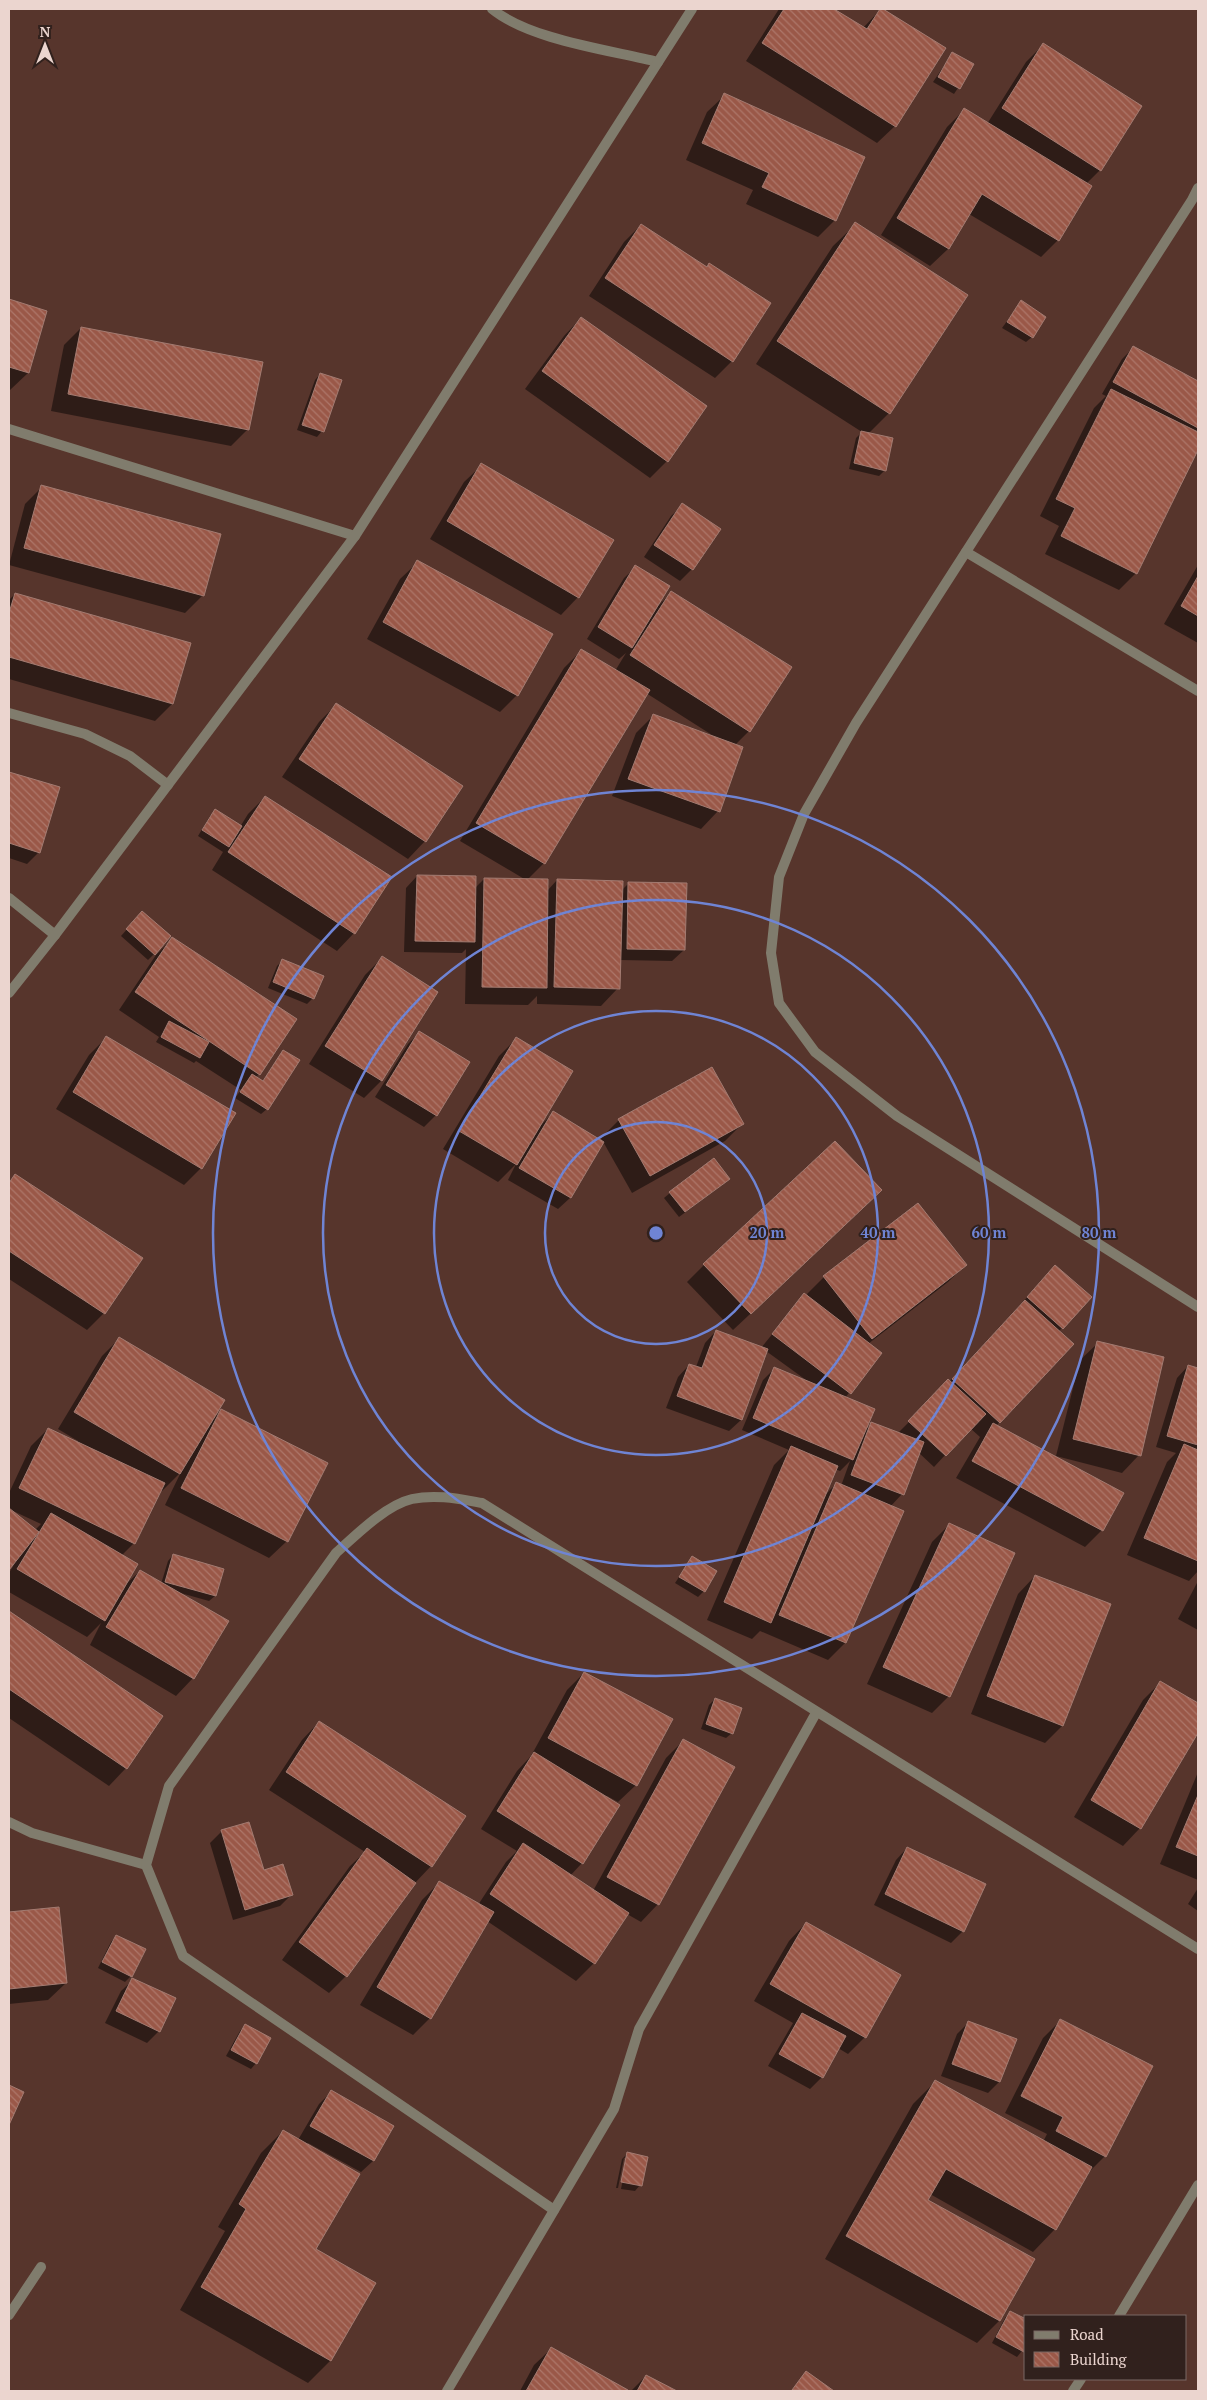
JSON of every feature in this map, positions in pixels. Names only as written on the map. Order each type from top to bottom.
[{"type":"street","points":[[492,9],[529,30],[658,62]]},
{"type":"street","points":[[9,993],[55,935],[355,536],[692,9]]},
{"type":"street","points":[[1198,188],[856,723],[804,814],[779,877],[771,953],[779,1004],[815,1052],[897,1116],[1198,1307]]},
{"type":"street","points":[[9,429],[355,536]]},
{"type":"street","points":[[966,552],[1198,691]]},
{"type":"street","points":[[9,713],[85,734],[130,756],[168,785]]},
{"type":"street","points":[[9,898],[55,935]]},
{"type":"street","points":[[554,2210],[183,1956],[146,1865],[169,1786],[336,1553],[359,1532],[387,1512],[411,1499],[447,1497],[482,1503],[816,1713],[1198,1949]]},
{"type":"street","points":[[447,2391],[614,2109],[639,2029],[816,1713]]},
{"type":"street","points":[[9,1822],[32,1833],[146,1865]]},
{"type":"street","points":[[1119,2315],[1198,2185]]},
{"type":"street","points":[[9,2315],[41,2267]]},
{"type":"street","points":[[1073,2391],[1080,2380]]},
{"type":"building","points":[[784,9],[834,9],[867,29],[880,9],[883,9],[946,48],[896,127],[762,43]]},
{"type":"building","points":[[1043,43],[1142,106],[1101,171],[1002,108]]},
{"type":"building","points":[[952,52],[974,64],[960,89],[938,77]]},
{"type":"building","points":[[724,93],[865,157],[836,221],[762,187],[769,173],[702,143]]},
{"type":"building","points":[[964,108],[1092,186],[1059,241],[982,194],[949,249],[897,218]]},
{"type":"building","points":[[855,222],[968,295],[890,414],[777,341]]},
{"type":"building","points":[[641,224],[707,267],[709,263],[771,303],[733,362],[605,278]]},
{"type":"building","points":[[9,299],[47,311],[29,373],[9,367]]},
{"type":"building","points":[[1021,300],[1046,317],[1033,338],[1007,322]]},
{"type":"building","points":[[581,317],[707,406],[668,462],[542,371]]},
{"type":"building","points":[[81,327],[263,362],[249,430],[68,394]]},
{"type":"building","points":[[1133,346],[1198,381],[1198,428],[1113,382]]},
{"type":"building","points":[[320,373],[342,380],[324,432],[302,425]]},
{"type":"building","points":[[1111,389],[1198,432],[1198,450],[1137,574],[1061,536],[1075,508],[1056,499]]},
{"type":"building","points":[[861,431],[893,438],[886,471],[854,463]]},
{"type":"building","points":[[481,463],[614,540],[579,598],[447,521]]},
{"type":"building","points":[[41,485],[221,534],[204,596],[24,548]]},
{"type":"building","points":[[682,503],[721,529],[693,570],[654,545]]},
{"type":"building","points":[[417,560],[553,634],[518,696],[383,622]]},
{"type":"building","points":[[635,565],[670,586],[632,648],[598,627]]},
{"type":"building","points":[[1198,576],[1198,616],[1181,606]]},
{"type":"building","points":[[671,591],[792,667],[750,732],[630,655]]},
{"type":"building","points":[[15,593],[191,643],[173,704],[9,657],[9,613]]},
{"type":"building","points":[[581,649],[650,690],[545,864],[476,823]]},
{"type":"building","points":[[336,703],[463,786],[426,842],[299,759]]},
{"type":"building","points":[[653,714],[743,747],[720,812],[628,779]]},
{"type":"building","points":[[9,772],[60,787],[40,853],[9,843]]},
{"type":"building","points":[[265,796],[392,877],[355,934],[228,852]]},
{"type":"building","points":[[215,809],[242,826],[229,847],[202,830]]},
{"type":"building","points":[[417,875],[476,876],[475,942],[415,941]]},
{"type":"building","points":[[484,878],[548,879],[547,988],[482,987]]},
{"type":"building","points":[[557,879],[623,881],[620,989],[554,987]]},
{"type":"building","points":[[628,882],[687,883],[685,950],[627,949]]},
{"type":"building","points":[[142,911],[171,936],[155,955],[126,929]]},
{"type":"building","points":[[172,937],[297,1019],[260,1075],[135,992]]},
{"type":"building","points":[[382,956],[438,992],[382,1081],[325,1046]]},
{"type":"building","points":[[282,959],[324,976],[314,999],[273,982]]},
{"type":"building","points":[[169,1021],[209,1042],[200,1058],[161,1037]]},
{"type":"building","points":[[419,1031],[470,1062],[437,1116],[386,1085]]},
{"type":"building","points":[[106,1036],[236,1113],[202,1169],[73,1092]]},
{"type":"building","points":[[516,1037],[573,1071],[517,1165],[459,1131]]},
{"type":"building","points":[[283,1050],[300,1060],[268,1110],[240,1092],[252,1074],[263,1081]]},
{"type":"building","points":[[712,1067],[744,1124],[650,1176],[618,1119]]},
{"type":"building","points":[[553,1111],[604,1142],[571,1198],[519,1168]]},
{"type":"building","points":[[835,1141],[882,1190],[751,1314],[703,1264]]},
{"type":"building","points":[[714,1158],[730,1179],[685,1212],[669,1192]]},
{"type":"building","points":[[15,1174],[143,1258],[105,1314],[9,1251],[9,1183]]},
{"type":"building","points":[[918,1203],[967,1265],[872,1339],[823,1276]]},
{"type":"building","points":[[1055,1265],[1092,1297],[1063,1329],[1027,1297]]},
{"type":"building","points":[[804,1293],[882,1353],[851,1394],[772,1334]]},
{"type":"building","points":[[1025,1300],[1074,1344],[1000,1423],[952,1379]]},
{"type":"building","points":[[716,1330],[768,1349],[742,1420],[677,1396],[689,1364],[702,1368]]},
{"type":"building","points":[[119,1337],[225,1400],[180,1474],[74,1412]]},
{"type":"building","points":[[1097,1341],[1164,1357],[1141,1456],[1073,1439]]},
{"type":"building","points":[[1188,1365],[1198,1368],[1198,1445],[1167,1436]]},
{"type":"building","points":[[774,1367],[875,1409],[853,1460],[753,1418]]},
{"type":"building","points":[[948,1379],[986,1414],[946,1456],[908,1421]]},
{"type":"building","points":[[221,1409],[328,1463],[288,1542],[181,1488]]},
{"type":"building","points":[[871,1422],[924,1442],[904,1495],[851,1475]]},
{"type":"building","points":[[993,1423],[1124,1493],[1103,1531],[972,1461]]},
{"type":"building","points":[[48,1428],[165,1483],[135,1544],[19,1488]]},
{"type":"building","points":[[1184,1444],[1198,1450],[1198,1561],[1144,1538]]},
{"type":"building","points":[[791,1446],[838,1466],[771,1623],[724,1602]]},
{"type":"building","points":[[836,1482],[904,1511],[846,1643],[779,1615]]},
{"type":"building","points":[[9,1508],[39,1532],[9,1570]]},
{"type":"building","points":[[51,1513],[138,1564],[105,1621],[17,1569]]},
{"type":"building","points":[[949,1523],[1015,1553],[950,1697],[883,1667]]},
{"type":"building","points":[[173,1554],[224,1569],[216,1596],[165,1582]]},
{"type":"building","points":[[692,1556],[717,1571],[705,1592],[679,1577]]},
{"type":"building","points":[[140,1570],[229,1621],[194,1679],[106,1627]]},
{"type":"building","points":[[1035,1575],[1111,1604],[1063,1726],[987,1696]]},
{"type":"building","points":[[9,1611],[163,1716],[127,1769],[9,1689]]},
{"type":"building","points":[[584,1672],[673,1719],[637,1786],[548,1738]]},
{"type":"building","points":[[1160,1681],[1198,1703],[1198,1733],[1141,1829],[1091,1800]]},
{"type":"building","points":[[715,1698],[742,1708],[733,1734],[706,1724]]},
{"type":"building","points":[[319,1721],[466,1816],[432,1867],[286,1772]]},
{"type":"building","points":[[683,1739],[735,1767],[659,1905],[607,1877]]},
{"type":"building","points":[[534,1752],[620,1805],[583,1864],[497,1811]]},
{"type":"building","points":[[1198,1795],[1198,1856],[1176,1847]]},
{"type":"building","points":[[249,1822],[264,1870],[283,1864],[293,1895],[245,1910],[221,1830]]},
{"type":"building","points":[[523,1843],[629,1913],[595,1964],[490,1894]]},
{"type":"building","points":[[907,1847],[986,1884],[964,1932],[885,1894]]},
{"type":"building","points":[[367,1848],[416,1883],[347,1977],[299,1942]]},
{"type":"building","points":[[439,1881],[494,1912],[431,2019],[377,1987]]},
{"type":"building","points":[[59,1907],[67,1983],[9,1989],[9,1912]]},
{"type":"building","points":[[806,1922],[901,1975],[866,2038],[770,1984]]},
{"type":"building","points":[[116,1935],[146,1949],[132,1977],[102,1962]]},
{"type":"building","points":[[132,1978],[176,1998],[160,2032],[116,2011]]},
{"type":"building","points":[[802,2013],[846,2036],[823,2078],[779,2054]]},
{"type":"building","points":[[1060,2019],[1153,2066],[1106,2157],[1056,2131],[1063,2117],[1021,2096]]},
{"type":"building","points":[[968,2021],[1017,2039],[1000,2082],[952,2064]]},
{"type":"building","points":[[245,2024],[271,2038],[257,2064],[231,2050]]},
{"type":"building","points":[[935,2080],[1092,2167],[1056,2230],[946,2169],[928,2200],[1035,2259],[1000,2321],[846,2236]]},
{"type":"building","points":[[9,2085],[24,2092],[9,2125]]},
{"type":"building","points":[[331,2090],[394,2126],[374,2161],[310,2126]]},
{"type":"building","points":[[283,2130],[360,2174],[316,2249],[376,2283],[331,2361],[201,2287],[246,2209],[239,2204]]},
{"type":"building","points":[[627,2152],[648,2157],[642,2186],[621,2182]]},
{"type":"building","points":[[1010,2311],[1024,2318],[1024,2352],[996,2337]]},
{"type":"building","points":[[551,2347],[628,2390],[628,2391],[526,2391]]},
{"type":"building","points":[[806,2371],[834,2391],[792,2390]]},
{"type":"building","points":[[646,2375],[677,2391],[637,2391]]}]
